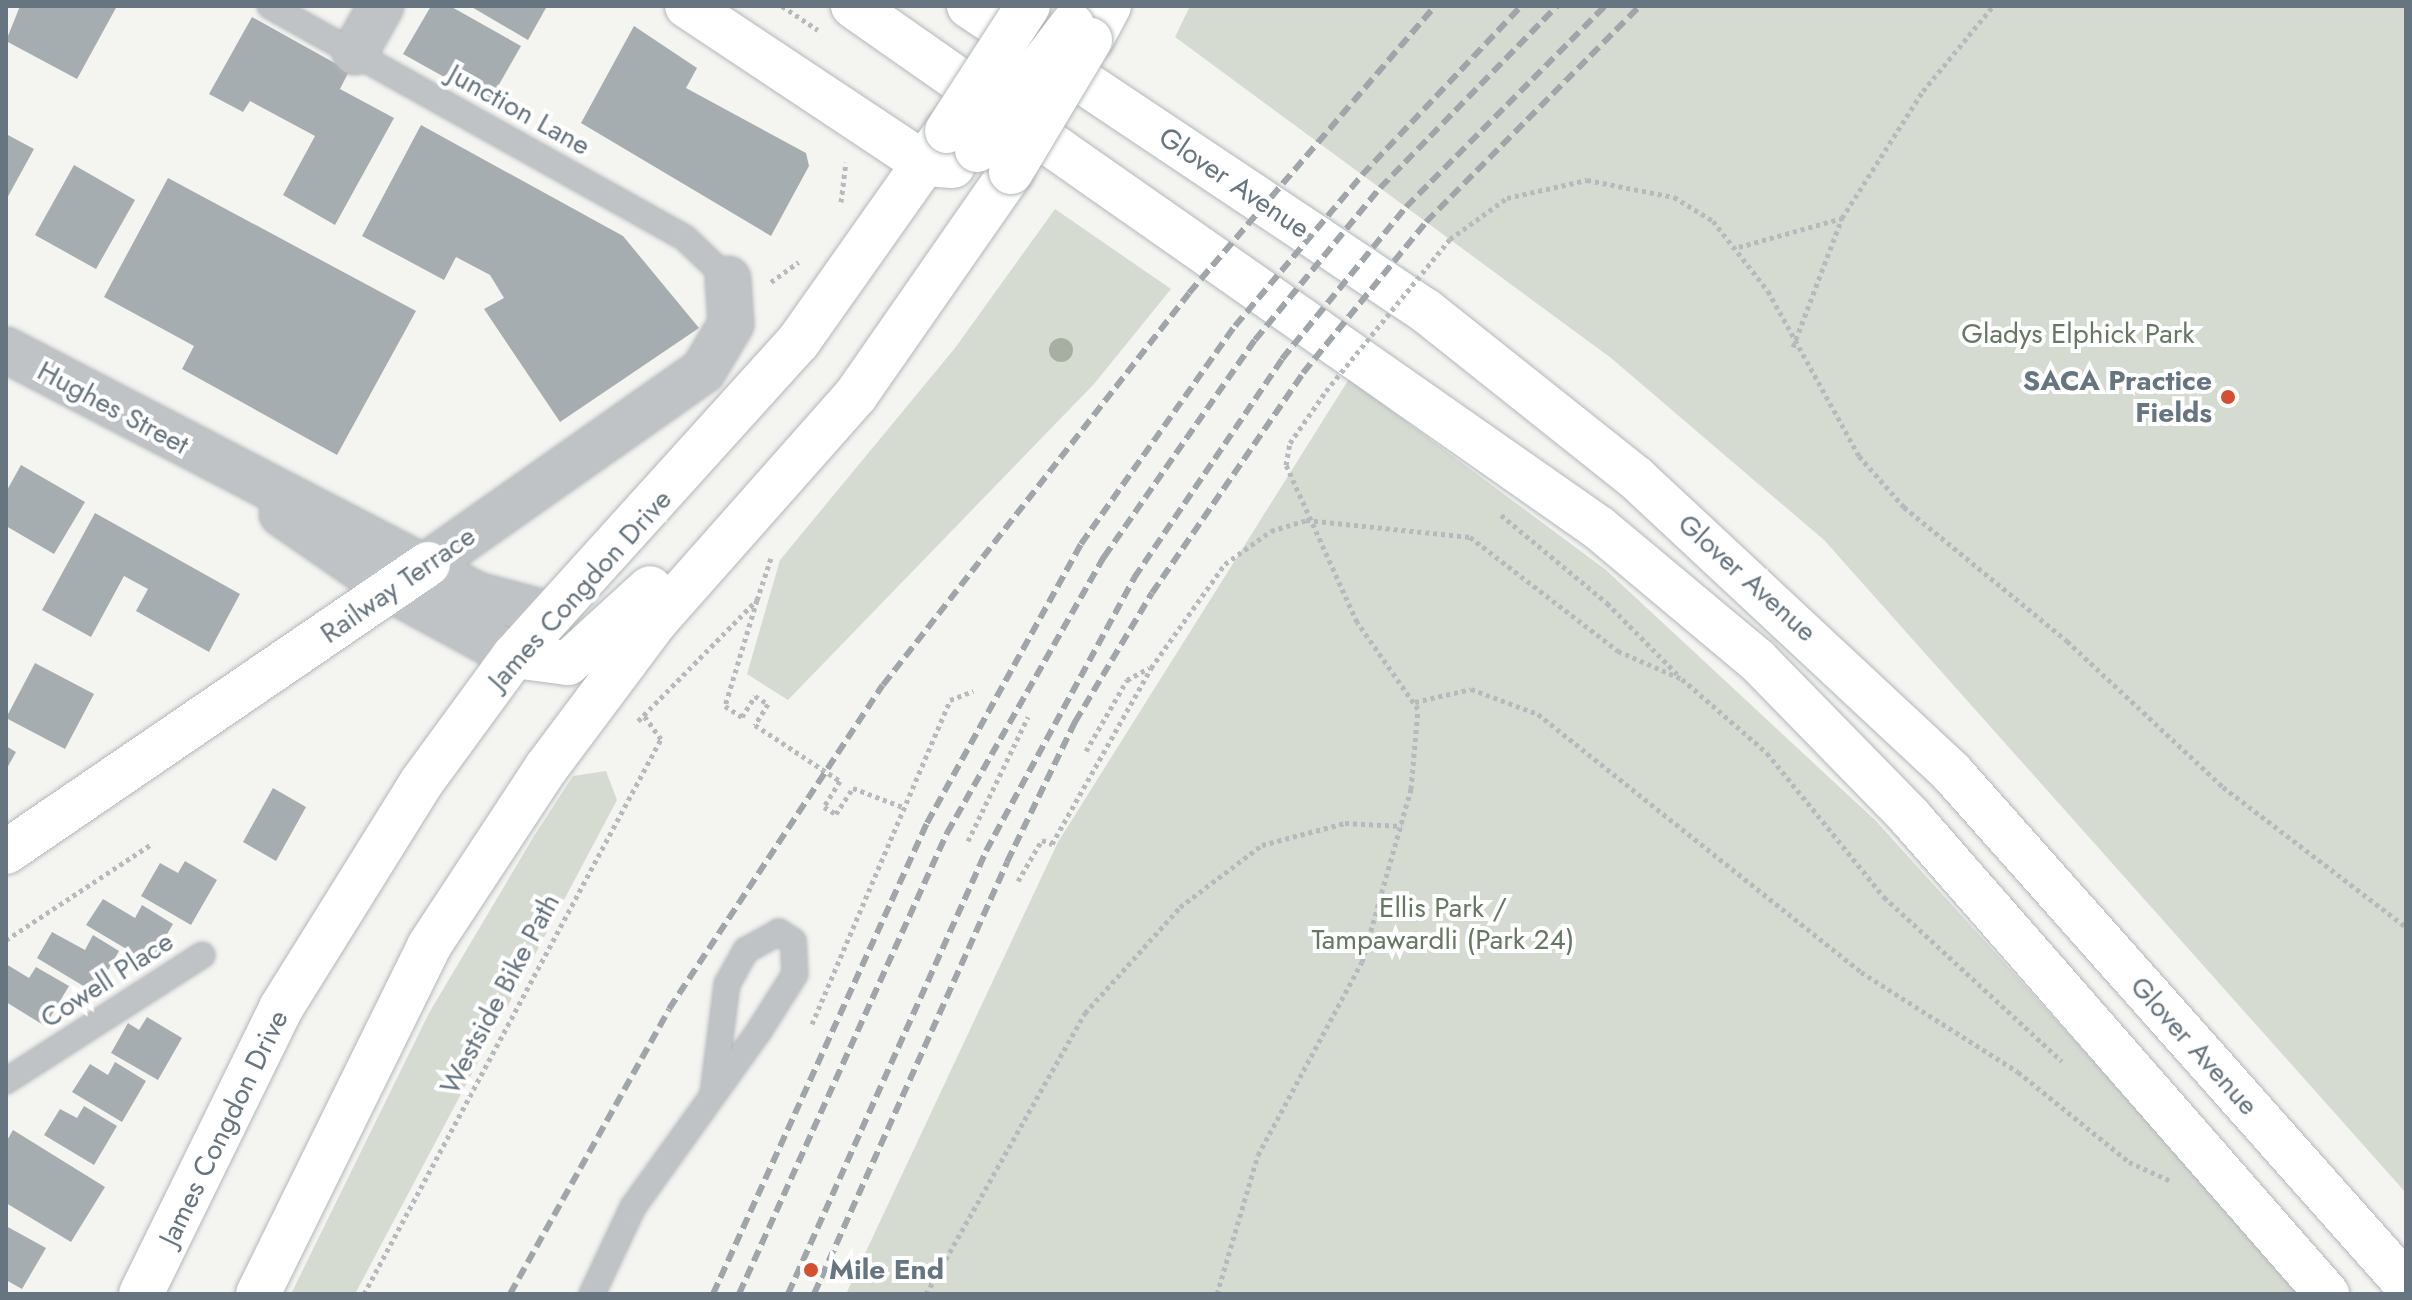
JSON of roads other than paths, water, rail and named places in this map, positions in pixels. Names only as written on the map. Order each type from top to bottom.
[{"type":"main road","points":[[687,6],[965,154],[1090,19]]},
{"type":"main road","name":"Glover Avenue","points":[[853,6],[1575,510],[1757,660],[1910,817],[2327,1294]]},
{"type":"main road","name":"Glover Avenue","points":[[969,6],[1426,311],[1658,497],[1952,773],[2406,1284]]},
{"type":"main road","name":"James Congdon Drive","points":[[258,1294],[429,946],[546,768],[656,621],[856,395],[1028,6]]},
{"type":"main road","name":"James Congdon Drive","points":[[141,1294],[281,1008],[421,783],[514,656],[965,154]]},
{"type":"main road","points":[[514,656],[548,666],[593,647],[746,486],[856,395]]},
{"type":"main road","name":"Railway Terrace","points":[[6,852],[428,564]]},
{"type":"street","points":[[355,52],[381,6]]},
{"type":"street","name":"Railway Terrace","points":[[428,564],[690,382],[725,341],[731,292]]},
{"type":"street","name":"Hughes Street","points":[[6,350],[221,466],[428,564],[498,605],[552,615]]},
{"type":"street","name":"Hughes Street","points":[[221,466],[392,590],[514,656]]},
{"type":"lane","name":"Junction Lane","points":[[270,6],[685,238],[731,292]]},
{"type":"lane","points":[[592,1294],[633,1207],[713,1093],[795,974],[793,941],[779,932],[746,950],[727,984],[713,1093]]},
{"type":"lane","name":"Cowell Place","points":[[6,1081],[202,955]]},
{"type":"railway","points":[[510,1294],[669,1009],[883,685],[1189,293],[1435,6]]},
{"type":"railway","points":[[713,1294],[927,823],[1081,544],[1235,326],[1362,175],[1521,6]]},
{"type":"railway","points":[[739,1294],[947,833],[1104,557],[1255,340],[1380,188],[1557,6]]},
{"type":"railway","points":[[788,1294],[986,851],[1134,578],[1282,359],[1406,207],[1605,6]]},
{"type":"railway","points":[[814,1294],[1007,862],[1075,722],[1152,593],[1303,373],[1426,222],[1640,6]]},
{"type":"place","name":"SACA Practice Fields","points":[[2228,397]]},
{"type":"place","name":"Mile End","points":[[811,1270]]},
{"type":"park label","name":"Gladys Elphick Park","points":[[2078,334]]},
{"type":"park label","name":"Ellis Park / Tampawardli (Park 24)","points":[[1443,924]]}]
